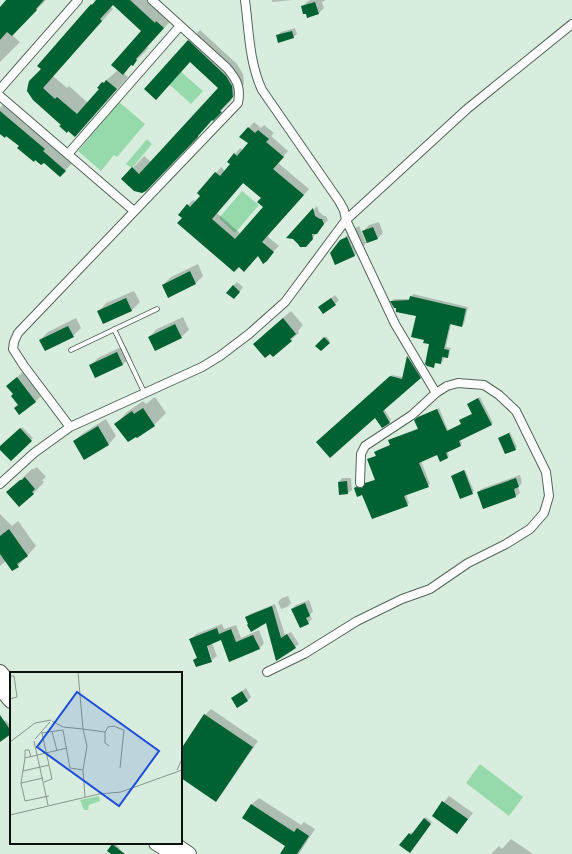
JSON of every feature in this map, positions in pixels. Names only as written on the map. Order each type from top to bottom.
[{"type":"highway","points":[[0,672],[10,684]]},
{"type":"highway","points":[[0,688],[10,700]]},
{"type":"highway","points":[[158,844],[173,854]]},
{"type":"highway","points":[[174,844],[189,854]]},
{"type":"street","points":[[0,89],[78,0]]},
{"type":"street","points":[[70,426],[18,358],[14,350],[14,342],[18,333],[238,103],[240,93],[236,79],[227,68],[152,0]]},
{"type":"street","points":[[245,0],[253,61],[257,79],[262,90],[339,201],[344,210],[346,220],[395,324],[436,393]]},
{"type":"street","points":[[0,484],[34,453],[70,426],[202,367],[220,356],[264,322],[285,302],[346,220],[467,109],[572,24]]},
{"type":"street","points":[[68,154],[180,26]]},
{"type":"street","points":[[0,96],[134,211]]},
{"type":"street","points":[[267,672],[304,654],[357,621],[402,599],[430,589],[468,563],[506,544],[530,529],[544,513],[549,496],[546,472],[516,411],[499,395],[484,385],[458,383],[447,386],[436,393],[412,415],[365,446],[361,454],[360,483]]},
{"type":"lane","points":[[71,350],[157,309]]},
{"type":"lane","points":[[114,329],[144,392]]},
{"type":"green space","points":[[180,71],[203,91],[191,104],[169,84]]},
{"type":"green space","points":[[119,102],[145,124],[117,157],[114,155],[101,171],[78,151]]},
{"type":"green space","points":[[147,139],[152,144],[132,168],[126,164]]},
{"type":"green space","points":[[242,191],[259,205],[235,233],[219,218]]},
{"type":"green space","points":[[480,764],[523,797],[509,816],[466,783]]},
{"type":"building","points":[[6,0],[44,0],[36,9],[37,10],[12,36],[7,32],[0,40],[0,7]]},
{"type":"building","points":[[96,0],[130,0],[155,23],[156,21],[164,28],[136,59],[137,60],[133,66],[131,65],[123,75],[111,65],[141,31],[113,5],[100,19],[102,21],[43,88],[55,99],[57,97],[77,114],[99,89],[97,88],[102,82],[104,83],[106,80],[117,89],[75,137],[68,131],[67,133],[59,126],[61,125],[33,100],[27,91],[29,81],[41,69],[37,66]]},
{"type":"building","points":[[315,2],[319,14],[307,18],[306,14],[303,14],[301,6]]},
{"type":"building","points":[[292,31],[294,38],[278,43],[276,35]]},
{"type":"building","points":[[188,40],[226,76],[232,86],[233,97],[220,111],[222,112],[213,121],[212,120],[198,137],[146,191],[142,193],[134,191],[121,179],[132,167],[139,174],[218,88],[190,62],[156,100],[144,89]]},
{"type":"building","points":[[0,111],[45,149],[43,151],[66,171],[60,177],[44,163],[41,165],[35,160],[34,162],[17,148],[19,146],[6,136],[5,138],[0,134]]},
{"type":"building","points":[[248,127],[255,133],[258,130],[269,139],[266,142],[284,157],[273,169],[304,195],[262,242],[274,252],[267,261],[263,264],[258,256],[244,272],[239,267],[234,272],[177,223],[182,218],[178,215],[187,204],[190,207],[200,196],[197,193],[215,172],[220,176],[230,164],[227,162],[234,153],[237,156],[248,143],[239,137]],"holes":[[[243,183],[261,198],[257,202],[263,207],[235,239],[212,219]]]},
{"type":"building","points":[[313,208],[315,216],[322,219],[324,224],[317,234],[312,234],[313,239],[306,247],[300,247],[293,239],[286,238]]},
{"type":"building","points":[[373,227],[378,239],[367,243],[362,231]]},
{"type":"building","points":[[347,237],[355,256],[335,265],[330,253],[340,240]]},
{"type":"building","points":[[190,271],[196,284],[168,298],[162,285]]},
{"type":"building","points":[[233,285],[240,292],[234,299],[226,293]]},
{"type":"building","points":[[410,296],[466,309],[462,327],[450,324],[444,349],[449,350],[448,358],[442,357],[441,364],[435,363],[434,368],[425,364],[429,344],[423,343],[424,340],[411,337],[416,316],[396,312],[396,308],[394,308],[390,301],[409,300]]},
{"type":"building","points":[[126,298],[132,311],[103,324],[97,311]]},
{"type":"building","points":[[331,298],[336,305],[323,314],[318,307]]},
{"type":"building","points":[[283,318],[296,334],[290,339],[292,341],[273,357],[270,354],[265,358],[253,344]]},
{"type":"building","points":[[175,324],[182,338],[155,351],[148,337]]},
{"type":"building","points":[[68,326],[74,337],[45,351],[39,340]]},
{"type":"building","points":[[324,337],[330,343],[321,351],[315,346]]},
{"type":"building","points":[[117,352],[123,365],[95,378],[89,365]]},
{"type":"building","points":[[407,356],[421,378],[383,411],[390,423],[382,428],[375,418],[330,458],[316,442],[390,376],[402,379]]},
{"type":"building","points":[[17,377],[36,402],[19,415],[14,408],[18,405],[11,396],[13,394],[6,386]]},
{"type":"building","points":[[478,398],[492,425],[459,441],[461,446],[446,453],[448,458],[440,462],[437,455],[419,463],[429,487],[404,496],[408,506],[372,519],[362,495],[357,497],[354,488],[362,488],[365,483],[375,480],[367,459],[376,456],[374,452],[390,445],[388,440],[418,429],[414,420],[437,409],[447,431],[461,424],[459,420],[472,414],[467,404]]},
{"type":"building","points":[[143,408],[155,426],[128,442],[114,424],[132,411],[134,414]]},
{"type":"building","points":[[98,426],[109,445],[84,460],[73,441]]},
{"type":"building","points":[[20,428],[32,441],[11,461],[0,450],[0,446]]},
{"type":"building","points":[[509,433],[516,450],[505,454],[498,438]]},
{"type":"building","points":[[464,470],[473,494],[460,499],[451,476]]},
{"type":"building","points":[[25,477],[35,489],[32,492],[34,494],[19,507],[6,492]]},
{"type":"building","points":[[516,478],[519,487],[514,489],[516,497],[483,509],[477,492]]},
{"type":"building","points":[[347,481],[348,494],[339,495],[338,482]]},
{"type":"building","points":[[9,529],[28,556],[17,564],[19,567],[12,571],[0,554],[0,536]]},
{"type":"building","points":[[305,603],[310,616],[306,618],[309,624],[300,628],[291,609]]},
{"type":"building","points":[[272,606],[281,638],[287,634],[296,648],[276,661],[266,623],[251,632],[245,617]]},
{"type":"building","points":[[217,628],[219,634],[231,629],[236,642],[253,635],[260,649],[229,662],[221,640],[207,646],[212,662],[196,667],[193,660],[197,658],[189,639]]},
{"type":"building","points":[[242,691],[248,701],[237,708],[231,698]]},
{"type":"building","points":[[204,714],[253,747],[216,802],[182,779],[182,747]]},
{"type":"building","points":[[0,715],[10,730],[10,735],[0,742]]},
{"type":"building","points":[[442,801],[468,819],[457,834],[432,816]]},
{"type":"building","points":[[251,804],[294,832],[297,828],[309,836],[297,854],[280,854],[285,846],[242,818]]},
{"type":"building","points":[[424,818],[431,824],[410,853],[399,845],[409,833],[411,835]]},
{"type":"building","points":[[112,844],[125,854],[111,854],[107,851]]}]
